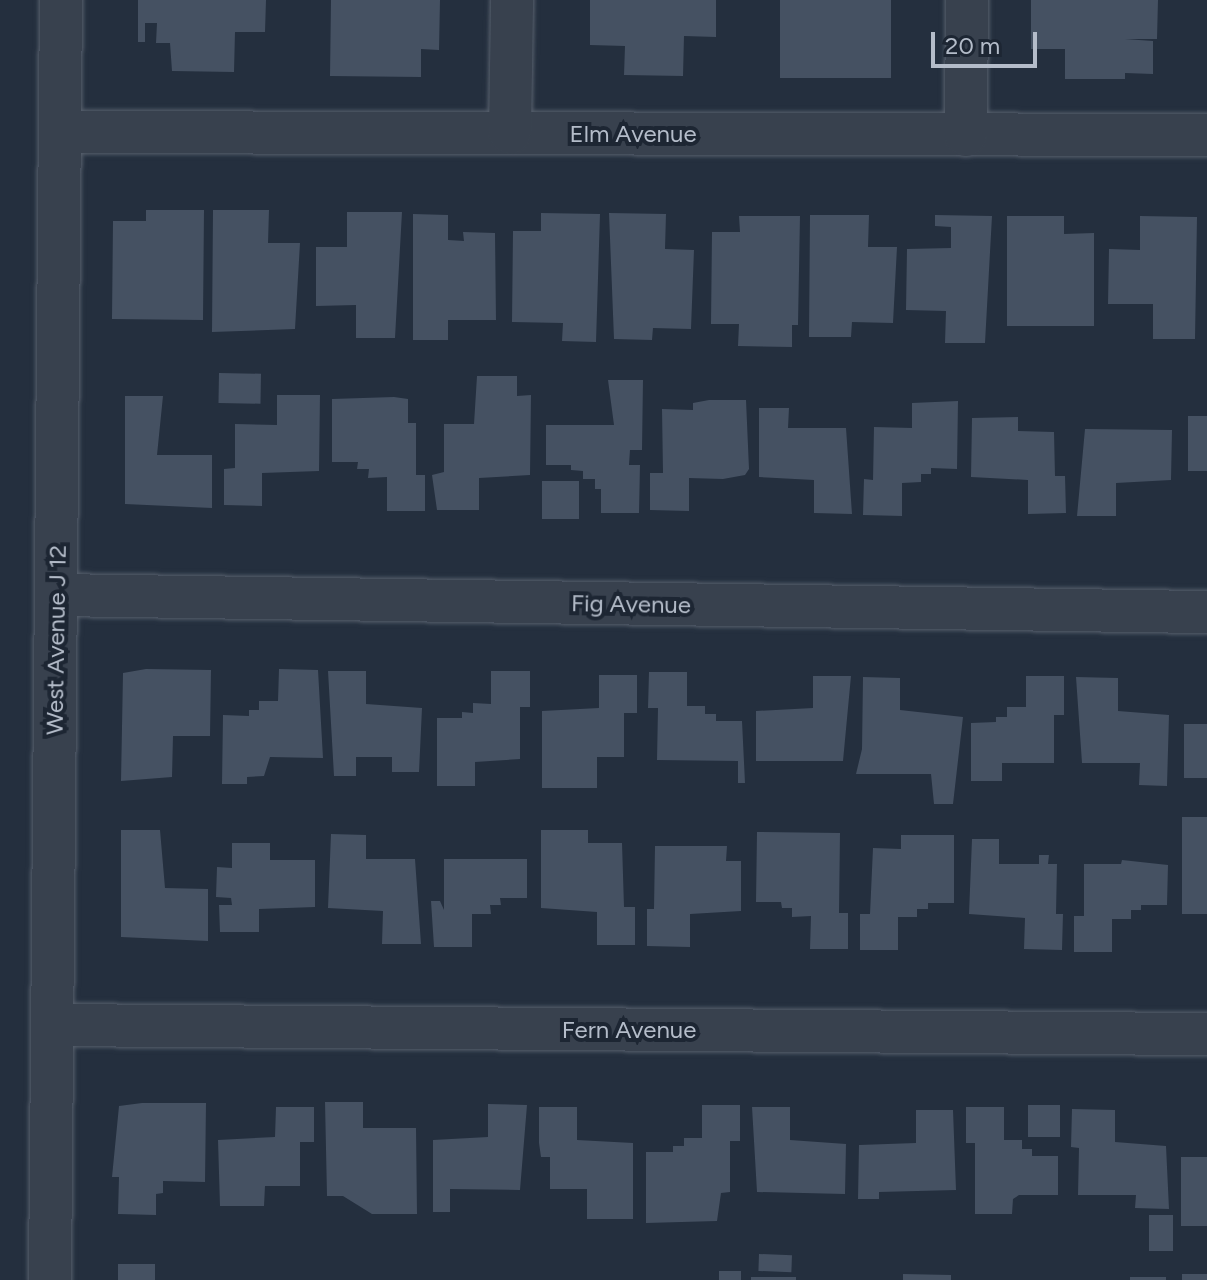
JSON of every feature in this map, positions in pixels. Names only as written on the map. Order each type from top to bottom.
[{"type":"street","name":"West Avenue J 12","points":[[50,1280],[61,0]]},
{"type":"street","points":[[510,133],[512,0]]},
{"type":"street","points":[[966,135],[967,0]]},
{"type":"street","name":"Elm Avenue","points":[[60,132],[1207,135]]},
{"type":"street","name":"Fig Avenue","points":[[56,595],[1207,612]]},
{"type":"street","name":"Fern Avenue","points":[[52,1025],[1207,1034]]},
{"type":"building","points":[[138,0],[266,0],[265,32],[235,32],[234,72],[172,71],[170,43],[156,43],[157,23],[145,23],[145,42],[138,42]]},
{"type":"building","points":[[331,0],[440,0],[439,50],[421,49],[421,77],[330,76]]},
{"type":"building","points":[[590,0],[716,0],[716,37],[684,36],[683,76],[624,75],[625,46],[590,45]]},
{"type":"building","points":[[780,0],[891,0],[891,78],[780,78]]},
{"type":"building","points":[[1031,0],[1158,0],[1157,39],[1125,39],[1153,41],[1153,74],[1125,73],[1125,79],[1065,79],[1065,49],[1031,49]]},
{"type":"building","points":[[146,210],[204,210],[203,320],[112,319],[113,221],[146,221]]},
{"type":"building","points":[[213,210],[269,210],[268,243],[300,243],[295,329],[212,332]]},
{"type":"building","points":[[347,212],[402,212],[395,338],[356,338],[356,305],[316,306],[316,247],[347,247]]},
{"type":"building","points":[[541,213],[600,214],[596,342],[562,341],[563,323],[512,322],[513,231],[541,231]]},
{"type":"building","points":[[609,213],[666,214],[665,249],[694,250],[691,329],[653,328],[652,340],[614,339]]},
{"type":"building","points":[[413,214],[448,215],[448,240],[464,241],[463,232],[495,233],[496,320],[448,320],[448,340],[413,340]]},
{"type":"building","points":[[810,215],[869,215],[868,247],[897,247],[893,323],[852,322],[851,337],[809,337]]},
{"type":"building","points":[[935,215],[992,216],[985,343],[945,343],[946,311],[906,310],[907,249],[951,248],[951,227],[935,226]]},
{"type":"building","points":[[739,216],[800,216],[798,325],[792,325],[792,347],[738,346],[739,324],[711,324],[712,232],[740,232]]},
{"type":"building","points":[[1007,216],[1064,216],[1064,234],[1094,233],[1094,326],[1007,326]]},
{"type":"building","points":[[1140,216],[1197,217],[1195,339],[1153,339],[1153,304],[1108,304],[1109,249],[1140,250]]},
{"type":"building","points":[[219,373],[261,374],[260,404],[218,403]]},
{"type":"building","points":[[477,376],[517,376],[517,396],[531,395],[530,475],[479,478],[479,510],[437,510],[432,475],[444,472],[444,424],[474,424]]},
{"type":"building","points":[[608,380],[643,380],[642,450],[630,450],[629,465],[640,465],[639,513],[601,513],[601,489],[595,489],[595,479],[583,479],[583,471],[571,470],[571,465],[546,465],[546,425],[614,425]]},
{"type":"building","points":[[277,395],[320,395],[319,471],[262,473],[262,506],[224,505],[224,469],[235,468],[235,424],[277,425]]},
{"type":"building","points":[[125,396],[163,396],[157,455],[212,455],[212,508],[125,504]]},
{"type":"building","points":[[332,399],[408,399],[408,423],[416,423],[416,475],[425,475],[425,511],[387,511],[387,477],[368,478],[369,469],[357,469],[358,462],[332,462]]},
{"type":"building","points":[[746,400],[749,469],[745,475],[723,479],[689,478],[689,511],[650,510],[650,473],[663,473],[662,409],[693,410],[693,403]]},
{"type":"building","points":[[958,401],[957,469],[931,468],[931,474],[921,474],[921,482],[902,483],[902,516],[863,515],[864,479],[873,480],[874,427],[912,428],[912,403]]},
{"type":"building","points":[[759,408],[789,408],[788,428],[846,428],[852,514],[814,513],[814,480],[759,477]]},
{"type":"building","points":[[1188,416],[1207,416],[1207,471],[1188,471]]},
{"type":"building","points":[[1018,417],[1018,431],[1054,432],[1055,476],[1065,476],[1066,513],[1028,514],[1028,480],[971,477],[972,418]]},
{"type":"building","points":[[1085,429],[1172,430],[1171,480],[1116,483],[1116,516],[1077,516]]},
{"type":"building","points":[[542,481],[579,481],[579,519],[542,519]]},
{"type":"building","points":[[146,669],[211,670],[210,736],[173,736],[172,777],[121,781],[123,673]]},
{"type":"building","points":[[279,669],[318,670],[323,758],[270,757],[264,776],[247,777],[247,784],[222,784],[223,715],[249,716],[249,710],[259,710],[259,701],[278,701]]},
{"type":"building","points":[[328,671],[366,671],[366,704],[422,708],[419,772],[392,772],[392,757],[356,757],[356,776],[334,776]]},
{"type":"building","points":[[491,671],[530,671],[530,707],[520,707],[520,759],[475,762],[475,786],[437,786],[437,718],[462,718],[462,712],[473,713],[473,703],[491,704]]},
{"type":"building","points":[[649,672],[687,672],[687,706],[705,706],[705,714],[716,714],[716,721],[742,721],[745,783],[738,783],[738,761],[657,760],[658,708],[648,708]]},
{"type":"building","points":[[599,675],[637,675],[637,713],[624,713],[624,757],[597,757],[597,788],[542,788],[542,711],[599,708]]},
{"type":"building","points":[[813,676],[851,676],[843,761],[756,761],[756,711],[813,708]]},
{"type":"building","points":[[1026,676],[1064,676],[1064,715],[1054,715],[1054,763],[1002,763],[1002,781],[971,781],[971,723],[996,722],[996,717],[1007,717],[1007,707],[1026,707]]},
{"type":"building","points":[[863,677],[900,678],[900,710],[963,717],[953,804],[934,804],[931,774],[856,774],[862,749]]},
{"type":"building","points":[[1076,677],[1118,678],[1118,711],[1169,715],[1167,786],[1139,785],[1140,763],[1082,763]]},
{"type":"building","points":[[1184,724],[1207,724],[1207,778],[1184,778]]},
{"type":"building","points":[[1182,817],[1207,817],[1207,914],[1182,914]]},
{"type":"building","points":[[121,830],[160,830],[165,888],[208,889],[208,941],[121,937]]},
{"type":"building","points":[[541,830],[588,830],[588,843],[622,843],[624,907],[635,907],[635,945],[597,945],[597,912],[541,908]]},
{"type":"building","points":[[757,832],[840,833],[839,913],[848,913],[848,949],[810,949],[811,916],[792,917],[792,908],[782,908],[781,902],[756,902]]},
{"type":"building","points":[[331,834],[366,835],[366,859],[415,859],[421,944],[382,944],[383,911],[328,908]]},
{"type":"building","points":[[901,835],[954,835],[954,903],[928,903],[928,909],[917,909],[917,917],[898,917],[898,950],[860,950],[860,914],[870,914],[873,848],[901,849]]},
{"type":"building","points":[[972,839],[999,839],[999,864],[1039,864],[1039,855],[1049,855],[1048,864],[1057,864],[1056,914],[1063,914],[1062,950],[1024,949],[1025,918],[969,914]]},
{"type":"building","points":[[232,843],[270,843],[270,860],[315,860],[315,907],[259,909],[259,932],[220,932],[219,905],[232,905],[231,898],[216,897],[217,867],[232,868]]},
{"type":"building","points":[[655,846],[727,846],[726,861],[741,861],[741,911],[690,914],[690,947],[647,946],[647,909],[654,909]]},
{"type":"building","points":[[444,859],[527,859],[527,898],[500,898],[501,905],[490,905],[491,914],[472,914],[472,947],[434,947],[431,901],[440,901],[444,910]]},
{"type":"building","points":[[1122,860],[1168,865],[1167,905],[1141,905],[1141,910],[1131,910],[1131,919],[1112,919],[1112,952],[1074,952],[1074,916],[1084,916],[1084,864],[1121,864]]},
{"type":"building","points":[[325,1102],[363,1102],[363,1128],[416,1128],[417,1214],[372,1214],[343,1196],[327,1196]]},
{"type":"building","points":[[206,1103],[205,1182],[163,1181],[163,1193],[156,1194],[156,1215],[118,1214],[119,1177],[112,1177],[119,1106]]},
{"type":"building","points":[[488,1104],[527,1105],[520,1190],[450,1189],[450,1212],[433,1212],[433,1140],[488,1137]]},
{"type":"building","points":[[702,1105],[740,1105],[740,1141],[730,1141],[730,1192],[721,1193],[717,1221],[646,1223],[646,1152],[673,1152],[673,1146],[684,1146],[684,1138],[702,1138]]},
{"type":"building","points":[[1028,1105],[1060,1105],[1060,1137],[1028,1137]]},
{"type":"building","points":[[276,1107],[314,1107],[314,1142],[300,1142],[300,1186],[265,1186],[264,1206],[220,1206],[218,1140],[275,1137]]},
{"type":"building","points":[[539,1107],[577,1107],[577,1140],[633,1143],[633,1219],[587,1219],[587,1189],[550,1189],[550,1157],[541,1157],[539,1143]]},
{"type":"building","points":[[752,1107],[790,1107],[790,1140],[846,1144],[845,1194],[757,1192]]},
{"type":"building","points":[[966,1107],[1004,1107],[1004,1140],[1022,1140],[1022,1149],[1032,1149],[1032,1156],[1058,1156],[1058,1195],[1019,1195],[1013,1199],[1012,1214],[975,1214],[975,1143],[966,1143]]},
{"type":"building","points":[[1072,1109],[1115,1110],[1115,1142],[1166,1146],[1169,1209],[1135,1208],[1136,1195],[1078,1195],[1079,1148],[1071,1147]]},
{"type":"building","points":[[916,1110],[953,1110],[956,1190],[879,1192],[879,1199],[858,1199],[859,1145],[916,1143]]},
{"type":"building","points":[[1181,1157],[1207,1157],[1207,1226],[1181,1226]]},
{"type":"building","points":[[1149,1215],[1173,1215],[1173,1251],[1149,1251]]},
{"type":"building","points":[[759,1254],[792,1255],[791,1272],[758,1271]]},
{"type":"building","points":[[118,1264],[155,1264],[155,1280],[118,1280]]},
{"type":"building","points":[[719,1271],[741,1271],[741,1280],[719,1280]]},
{"type":"building","points":[[903,1274],[951,1275],[951,1280],[903,1280]]},
{"type":"building","points":[[1182,1274],[1207,1274],[1207,1280],[1182,1280]]},
{"type":"building","points":[[751,1277],[796,1277],[796,1280],[751,1280]]},
{"type":"building","points":[[1130,1277],[1166,1277],[1166,1280],[1130,1280]]}]
